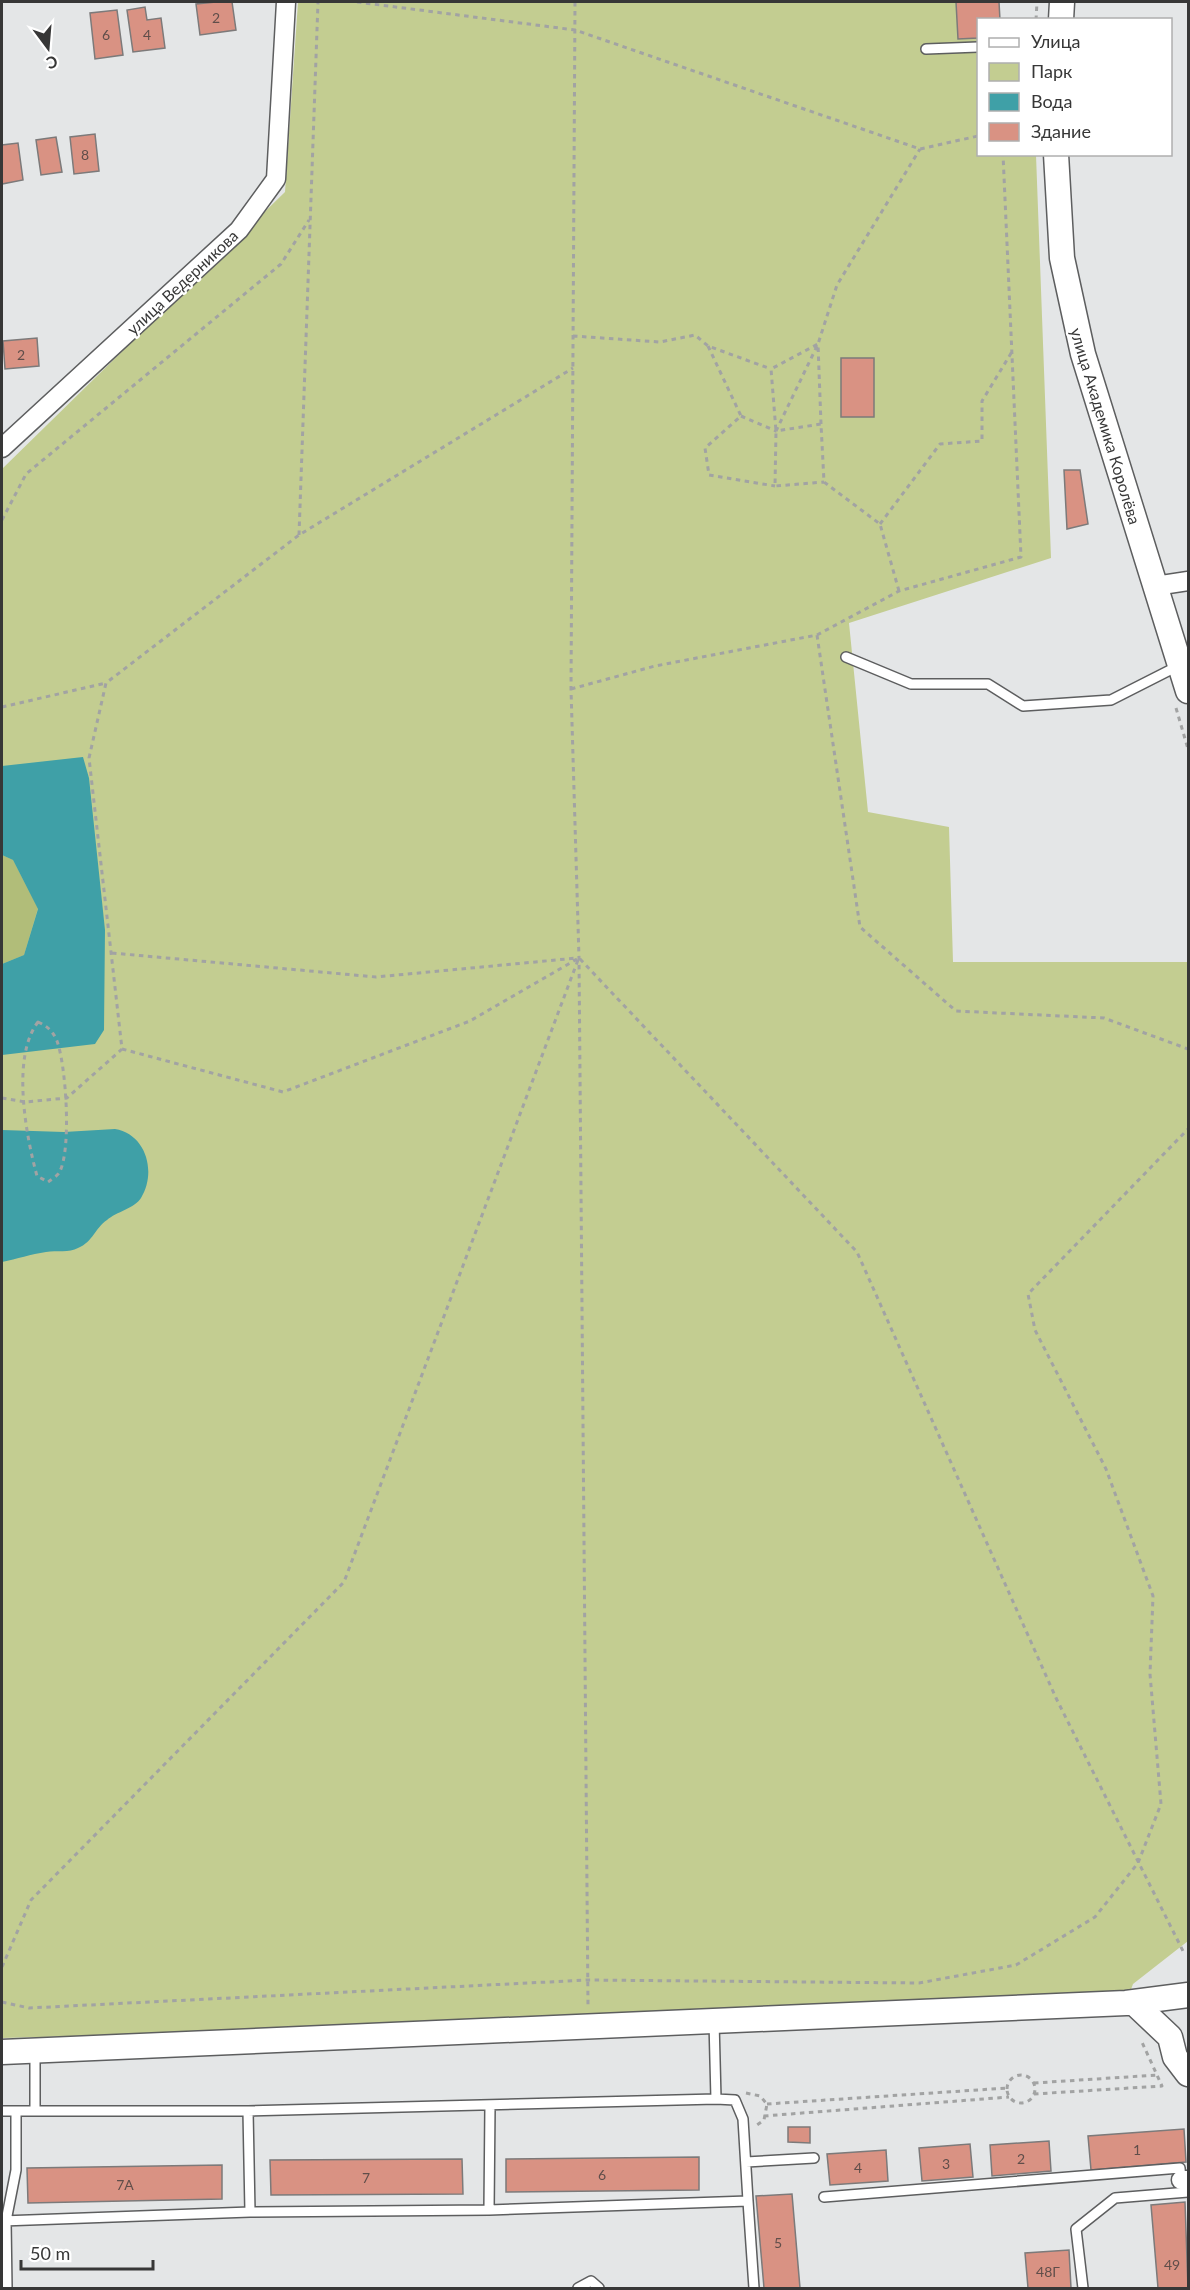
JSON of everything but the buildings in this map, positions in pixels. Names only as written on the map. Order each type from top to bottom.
[{"type":"street","name":"улица Ведерникова","points":[[2,448],[239,230],[276,179],[286,2]]},
{"type":"street","points":[[1061,18],[1062,2]]},
{"type":"street","name":"улица Академика Королёва","points":[[1056,156],[1062,258],[1070,302],[1083,354],[1180,665],[1182,698]]},
{"type":"street","points":[[1155,586],[1188,581]]},
{"type":"street","points":[[2,2052],[1133,2002],[1188,1995]]},
{"type":"street","points":[[1170,2037],[1180,2011],[1188,2000]]},
{"type":"street","points":[[1133,2002],[1170,2037],[1175,2057],[1188,2074]]},
{"type":"lane","points":[[926,49],[977,47]]},
{"type":"lane","points":[[846,657],[911,684],[988,684],[1023,706],[1110,700],[1180,665]]},
{"type":"lane","points":[[714,2020],[716,2098]]},
{"type":"lane","points":[[35,2050],[35,2110]]},
{"type":"lane","points":[[2,2111],[248,2111],[716,2098],[735,2100],[743,2119],[754,2289]]},
{"type":"lane","points":[[489,2210],[490,2105]]},
{"type":"lane","points":[[7,2289],[4,2221],[16,2170],[16,2111]]},
{"type":"lane","points":[[248,2111],[250,2212]]},
{"type":"lane","points":[[746,2162],[814,2158]]},
{"type":"lane","points":[[824,2197],[1180,2168],[1186,2184],[1115,2198],[1076,2229],[1083,2289]]},
{"type":"lane","points":[[4,2221],[250,2212],[489,2210],[748,2201]]},
{"type":"lane","points":[[578,2289],[591,2281],[599,2289]]},
{"type":"path","points":[[298,535],[318,2]]},
{"type":"path","points":[[357,2],[575,30],[920,149],[977,136]]},
{"type":"path","points":[[575,2],[571,689],[579,958],[588,2026]]},
{"type":"path","points":[[1036,18],[1037,2]]},
{"type":"path","points":[[776,431],[818,344],[837,285],[920,149]]},
{"type":"path","points":[[571,689],[655,666],[817,635],[898,591],[1021,557],[1003,156]]},
{"type":"path","points":[[2,520],[26,474],[281,264],[310,218]]},
{"type":"path","points":[[573,336],[660,342],[695,335],[708,346],[771,369],[818,344]]},
{"type":"path","points":[[818,344],[824,482]]},
{"type":"path","points":[[708,346],[741,416],[776,431],[821,424]]},
{"type":"path","points":[[880,524],[940,444],[981,441],[982,401],[1013,350]]},
{"type":"path","points":[[2,707],[106,683],[298,535],[573,368]]},
{"type":"path","points":[[771,369],[776,431],[775,486]]},
{"type":"path","points":[[741,416],[705,448],[709,475],[775,486],[824,482],[880,524],[898,591]]},
{"type":"path","points":[[817,635],[860,927],[956,1011],[1104,1018],[1188,1049]]},
{"type":"path","points":[[106,683],[89,758],[122,1049]]},
{"type":"path","points":[[1182,698],[1188,749]]},
{"type":"path","points":[[111,953],[376,977],[579,958]]},
{"type":"path","points":[[122,1049],[283,1092],[470,1021],[579,958]]},
{"type":"path","points":[[579,958],[857,1252],[1056,1698],[1184,1951]]},
{"type":"path","points":[[2,1967],[31,1900],[344,1582],[579,958]]},
{"type":"path","points":[[38,1022],[49,1027],[57,1041],[67,1098],[64,1147],[58,1173],[48,1182],[37,1176],[30,1151],[25,1102],[23,1072],[31,1031],[38,1022]]},
{"type":"path","points":[[2,1098],[25,1102],[67,1098],[122,1049]]},
{"type":"path","points":[[2,2002],[29,2008],[588,1980],[919,1983],[1016,1965],[1095,1917],[1138,1863],[1161,1804],[1150,1674],[1153,1596],[1106,1469],[1035,1330],[1028,1294],[1188,1129]]},
{"type":"path","points":[[1034,2094],[1162,2086],[1140,2037]]},
{"type":"path","points":[[1020,2075],[1028,2077],[1034,2083],[1034,2094],[1030,2101],[1021,2104],[1013,2102],[1009,2097],[1007,2088],[1011,2078],[1020,2075]]},
{"type":"path","points":[[1034,2083],[1158,2075]]},
{"type":"path","points":[[767,2104],[1007,2088]]},
{"type":"path","points":[[764,2116],[1009,2097]]},
{"type":"green space","points":[[298,2],[999,2],[1000,18],[977,18],[977,156],[1036,156],[1051,558],[849,623],[868,812],[949,827],[953,962],[1188,962],[1188,1941],[1133,1984],[1126,2003],[475,2026],[2,2038],[2,469],[285,192]]},
{"type":"green space","points":[[2,855],[13,860],[38,908],[24,955],[2,964]]},
{"type":"water","points":[[83,757],[89,778],[105,930],[104,1030],[95,1044],[2,1055],[2,964],[24,955],[38,909],[13,860],[2,855],[2,766]]},
{"type":"water","points":[[115,1129],[126,1132],[134,1138],[146,1156],[148,1177],[141,1198],[107,1220],[87,1242],[78,1248],[50,1251],[2,1262],[2,1130],[64,1132]]}]
